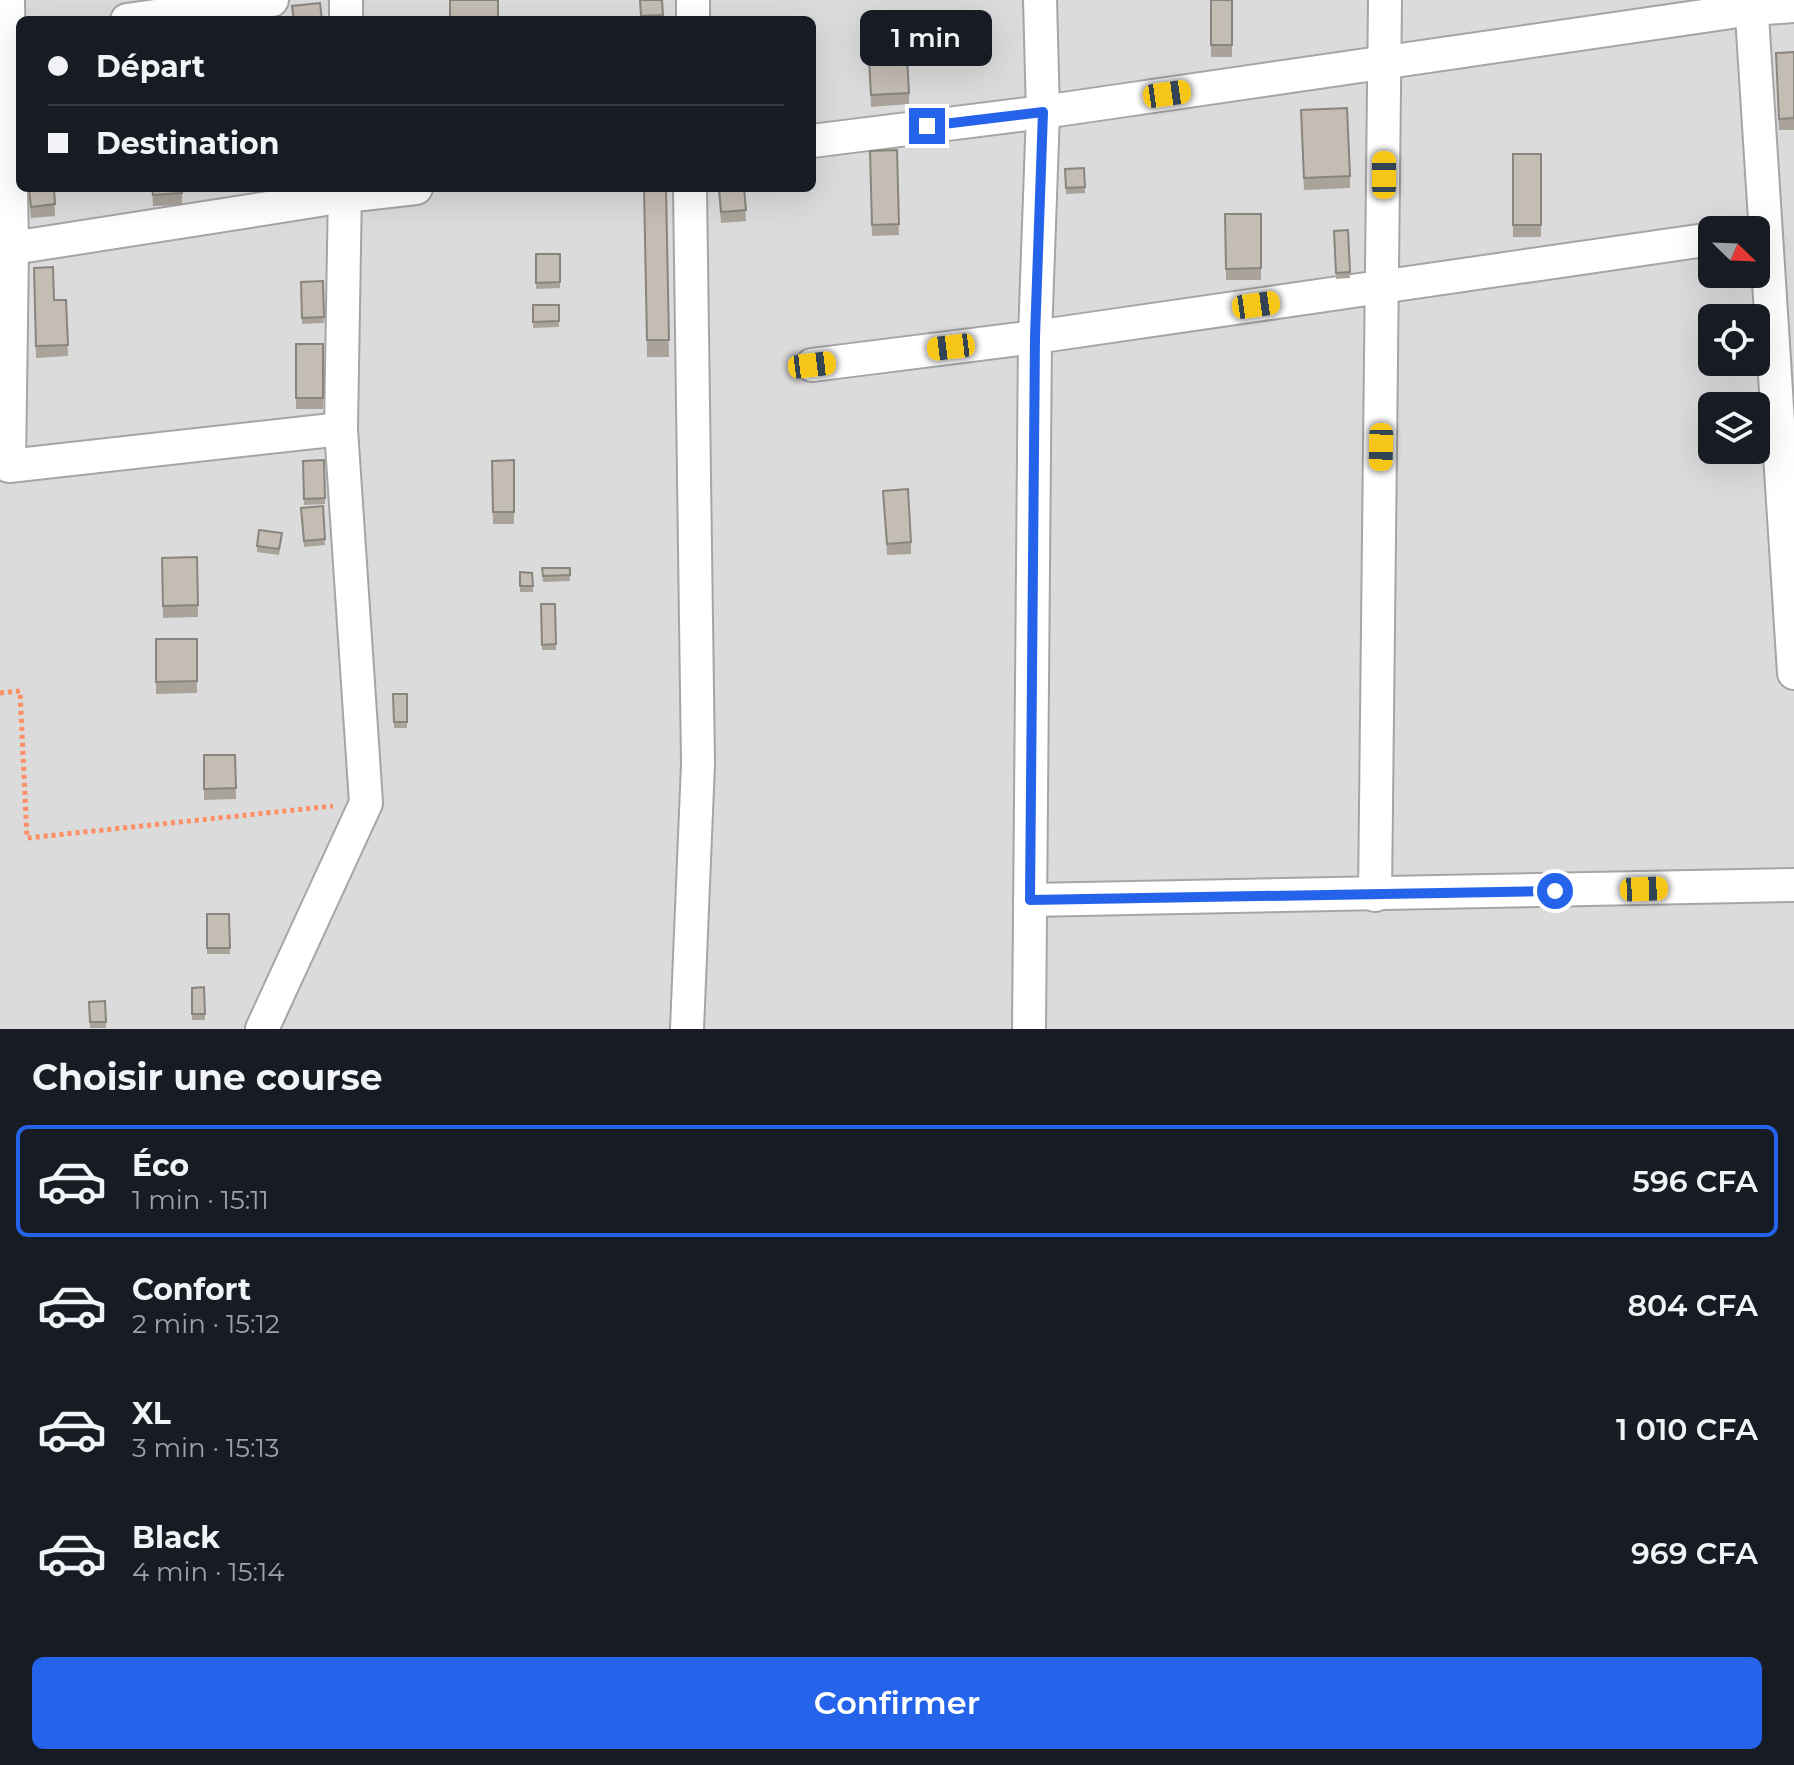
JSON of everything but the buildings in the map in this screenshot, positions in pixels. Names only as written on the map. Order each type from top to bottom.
[{"type":"street","points":[[8,0],[6,249],[9,466],[341,429]]},
{"type":"street","points":[[156,16],[272,0]]},
{"type":"street","points":[[1029,1029],[1035,337],[1043,112],[1040,0]]},
{"type":"street","points":[[1375,895],[1385,0]]},
{"type":"street","points":[[816,140],[1385,63],[1752,4],[1794,6]]},
{"type":"street","points":[[1752,4],[1772,230],[1794,673]]},
{"type":"street","points":[[6,249],[345,192],[341,429],[366,803],[262,1029]]},
{"type":"street","points":[[687,1029],[698,764],[690,192]]},
{"type":"street","points":[[812,365],[1035,337],[1698,241]]},
{"type":"street","points":[[1030,900],[1794,885]]},
{"type":"path","points":[[0,693],[20,691],[27,838],[366,803]]},
{"type":"shaded area","points":[[0,0],[1794,0],[1794,1029],[0,1029]]},
{"type":"route","points":[[927,126],[1043,112],[1035,337],[1030,900],[1555,891]]}]
